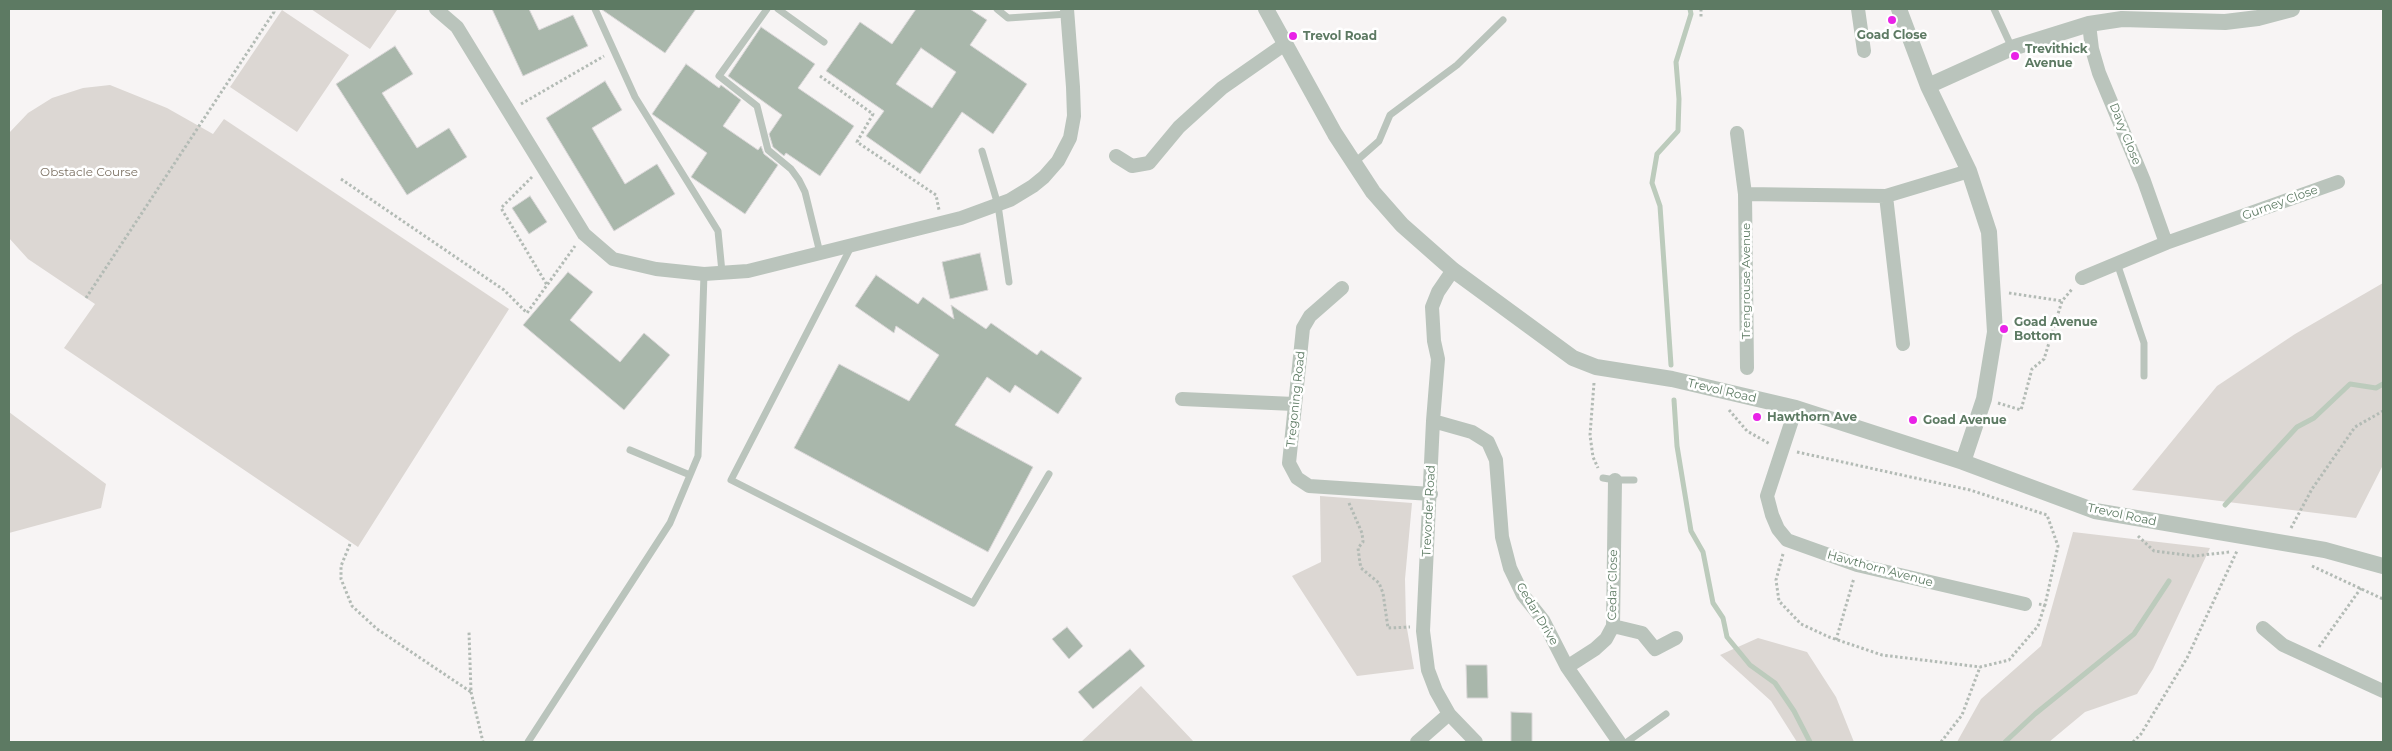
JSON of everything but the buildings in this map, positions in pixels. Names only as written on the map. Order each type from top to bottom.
[{"type":"street","points":[[436,9],[457,27],[584,234],[613,259],[656,269],[704,274],[748,271],[941,223],[1010,200],[1044,177],[1058,162],[1070,138],[1074,116],[1068,12]]},
{"type":"street","name":"Trevol Road","points":[[1266,9],[1334,134],[1373,192],[1402,225],[1452,270],[1573,358],[1596,367],[1672,379],[1796,408],[1963,462],[2095,511],[2325,550],[2383,566]]},
{"type":"street","points":[[1858,9],[1864,51]]},
{"type":"street","points":[[1898,9],[1928,86],[1969,171],[1989,232],[1994,290],[1995,332],[1984,399],[1963,462]]},
{"type":"street","points":[[1928,86],[2012,48],[2088,24],[2122,19],[2225,22],[2258,18],[2292,9]]},
{"type":"street","name":"Davy Close","points":[[2088,24],[2092,49],[2100,73],[2144,181],[2166,243]]},
{"type":"street","points":[[1116,156],[1132,166],[1149,163],[1179,127],[1222,88],[1285,44]]},
{"type":"street","name":"Trengrouse Avenue","points":[[1737,133],[1745,194],[1747,368]]},
{"type":"street","points":[[1745,194],[1886,196],[1969,171]]},
{"type":"street","name":"Gurney Close","points":[[2166,243],[2338,182]]},
{"type":"street","points":[[1886,196],[1903,344]]},
{"type":"street","points":[[2082,278],[2166,243]]},
{"type":"street","name":"Trevorder Road","points":[[1452,270],[1438,292],[1432,307],[1434,341],[1438,359],[1432,421],[1431,494],[1423,626],[1428,670],[1436,691],[1449,714],[1476,742]]},
{"type":"street","name":"Tregoning Road","points":[[1342,288],[1310,316],[1303,328],[1289,463],[1297,478],[1308,486],[1431,494]]},
{"type":"street","points":[[1182,399],[1294,404]]},
{"type":"street","points":[[1787,540],[1778,529],[1767,496],[1796,408]]},
{"type":"street","name":"Cedar Drive","points":[[1432,421],[1472,432],[1488,442],[1496,460],[1502,537],[1510,568],[1523,594],[1543,620],[1566,667],[1619,742]]},
{"type":"street","name":"Cedar Close","points":[[1566,667],[1595,649],[1606,639],[1613,626],[1609,479]]},
{"type":"street","name":"Hawthorn Avenue","points":[[1787,540],[1857,565],[2025,604]]},
{"type":"street","points":[[1613,626],[1642,633],[1655,649],[1676,638]]},
{"type":"street","points":[[2263,628],[2284,645],[2383,691]]},
{"type":"street","points":[[1417,742],[1449,714]]},
{"type":"lane","points":[[595,9],[636,97],[718,231],[722,272]]},
{"type":"lane","points":[[767,9],[718,76],[757,106],[768,150],[791,169],[800,180],[805,192],[820,253]]},
{"type":"lane","points":[[778,9],[824,42]]},
{"type":"lane","points":[[997,9],[1008,18],[1053,17],[1068,12]]},
{"type":"lane","points":[[1994,9],[2012,48]]},
{"type":"lane","points":[[1354,163],[1379,141],[1390,115],[1457,65],[1503,20]]},
{"type":"lane","points":[[982,151],[998,205],[1009,282]]},
{"type":"lane","points":[[852,245],[731,480],[973,603],[1049,474]]},
{"type":"lane","points":[[2117,263],[2144,343],[2144,376]]},
{"type":"lane","points":[[528,742],[670,523],[698,456],[704,274]]},
{"type":"lane","points":[[630,450],[690,475]]},
{"type":"lane","points":[[1609,479],[1634,480]]},
{"type":"lane","points":[[1627,742],[1666,714]]},
{"type":"path","points":[[86,298],[274,12],[273,9]]},
{"type":"path","points":[[1700,9],[1701,18]]},
{"type":"path","points":[[509,110],[614,51]]},
{"type":"path","points":[[820,76],[873,114],[857,142],[936,195],[941,223]]},
{"type":"path","points":[[543,166],[501,208],[547,285]]},
{"type":"path","points":[[341,179],[504,290],[527,313],[584,234]]},
{"type":"path","points":[[1984,399],[2022,410],[2032,369],[2044,359],[2062,302],[1994,290]]},
{"type":"path","points":[[1596,367],[1590,435],[1594,457],[1609,479]]},
{"type":"path","points":[[1727,392],[1728,409],[1747,431],[1782,450],[1970,490],[2047,514],[2058,546],[2038,626],[2009,660],[1980,667],[1882,655],[1836,640],[1801,624],[1778,601],[1776,580],[1787,540]]},
{"type":"path","points":[[2282,543],[2312,490],[2355,427],[2383,411]]},
{"type":"path","points":[[1344,489],[1362,533],[1363,542],[1358,548],[1361,568],[1379,583],[1383,593],[1388,628],[1423,626]]},
{"type":"path","points":[[2128,517],[2132,531],[2154,550],[2194,556],[2238,551],[2187,658],[2141,734],[2133,742]]},
{"type":"path","points":[[350,544],[341,566],[340,579],[352,606],[377,629],[471,692]]},
{"type":"path","points":[[2309,564],[2383,599]]},
{"type":"path","points":[[1836,640],[1857,565]]},
{"type":"path","points":[[2312,658],[2360,588]]},
{"type":"path","points":[[2025,604],[2045,603]]},
{"type":"path","points":[[469,632],[471,692],[483,742]]},
{"type":"path","points":[[1941,742],[1962,715],[1980,667]]},
{"type":"green space","points":[[311,9],[394,9],[397,10],[370,49]]},
{"type":"green space","points":[[282,10],[349,55],[297,132],[230,87]]},
{"type":"green space","name":"Obstacle Course","points":[[110,85],[167,108],[213,134],[224,119],[509,309],[358,547],[64,348],[95,304],[28,259],[9,238],[9,133],[28,113],[52,98],[83,88]]},
{"type":"green space","points":[[2383,283],[2383,465],[2356,518],[2132,490],[2217,386],[2295,334]]},
{"type":"green space","points":[[9,412],[106,484],[101,508],[9,533]]},
{"type":"green space","points":[[1320,496],[1412,503],[1405,579],[1406,623],[1414,669],[1357,676],[1292,576],[1321,562]]},
{"type":"green space","points":[[2073,532],[2210,548],[2153,669],[2137,694],[2085,712],[2049,742],[1957,742],[1981,699],[2041,646]]},
{"type":"green space","points":[[1758,638],[1807,652],[1836,697],[1854,742],[1797,742],[1771,701],[1720,655]]},
{"type":"green space","points":[[1141,686],[1194,742],[1081,742]]},
{"type":"waterway","points":[[1671,365],[1660,206],[1652,183],[1657,154],[1678,131],[1679,99],[1676,62],[1691,14],[1690,9]]},
{"type":"waterway","points":[[2225,505],[2297,427],[2314,418],[2350,384],[2376,388],[2383,384]]},
{"type":"waterway","points":[[1674,400],[1677,446],[1691,531],[1703,552],[1713,603],[1723,618],[1727,637],[1750,665],[1775,683],[1794,711],[1810,742]]},
{"type":"waterway","points":[[2005,742],[2035,714],[2134,634],[2169,581]]},
{"type":"place","name":"Goad Close","points":[[1892,20]]},
{"type":"place","name":"Trevol Road","points":[[1293,36]]},
{"type":"place","name":"Trevithick Avenue","points":[[2015,56]]},
{"type":"place","name":"Goad Avenue Bottom","points":[[2004,329]]},
{"type":"place","name":"Hawthorn Ave","points":[[1757,417]]},
{"type":"place","name":"Goad Avenue","points":[[1913,420]]}]
